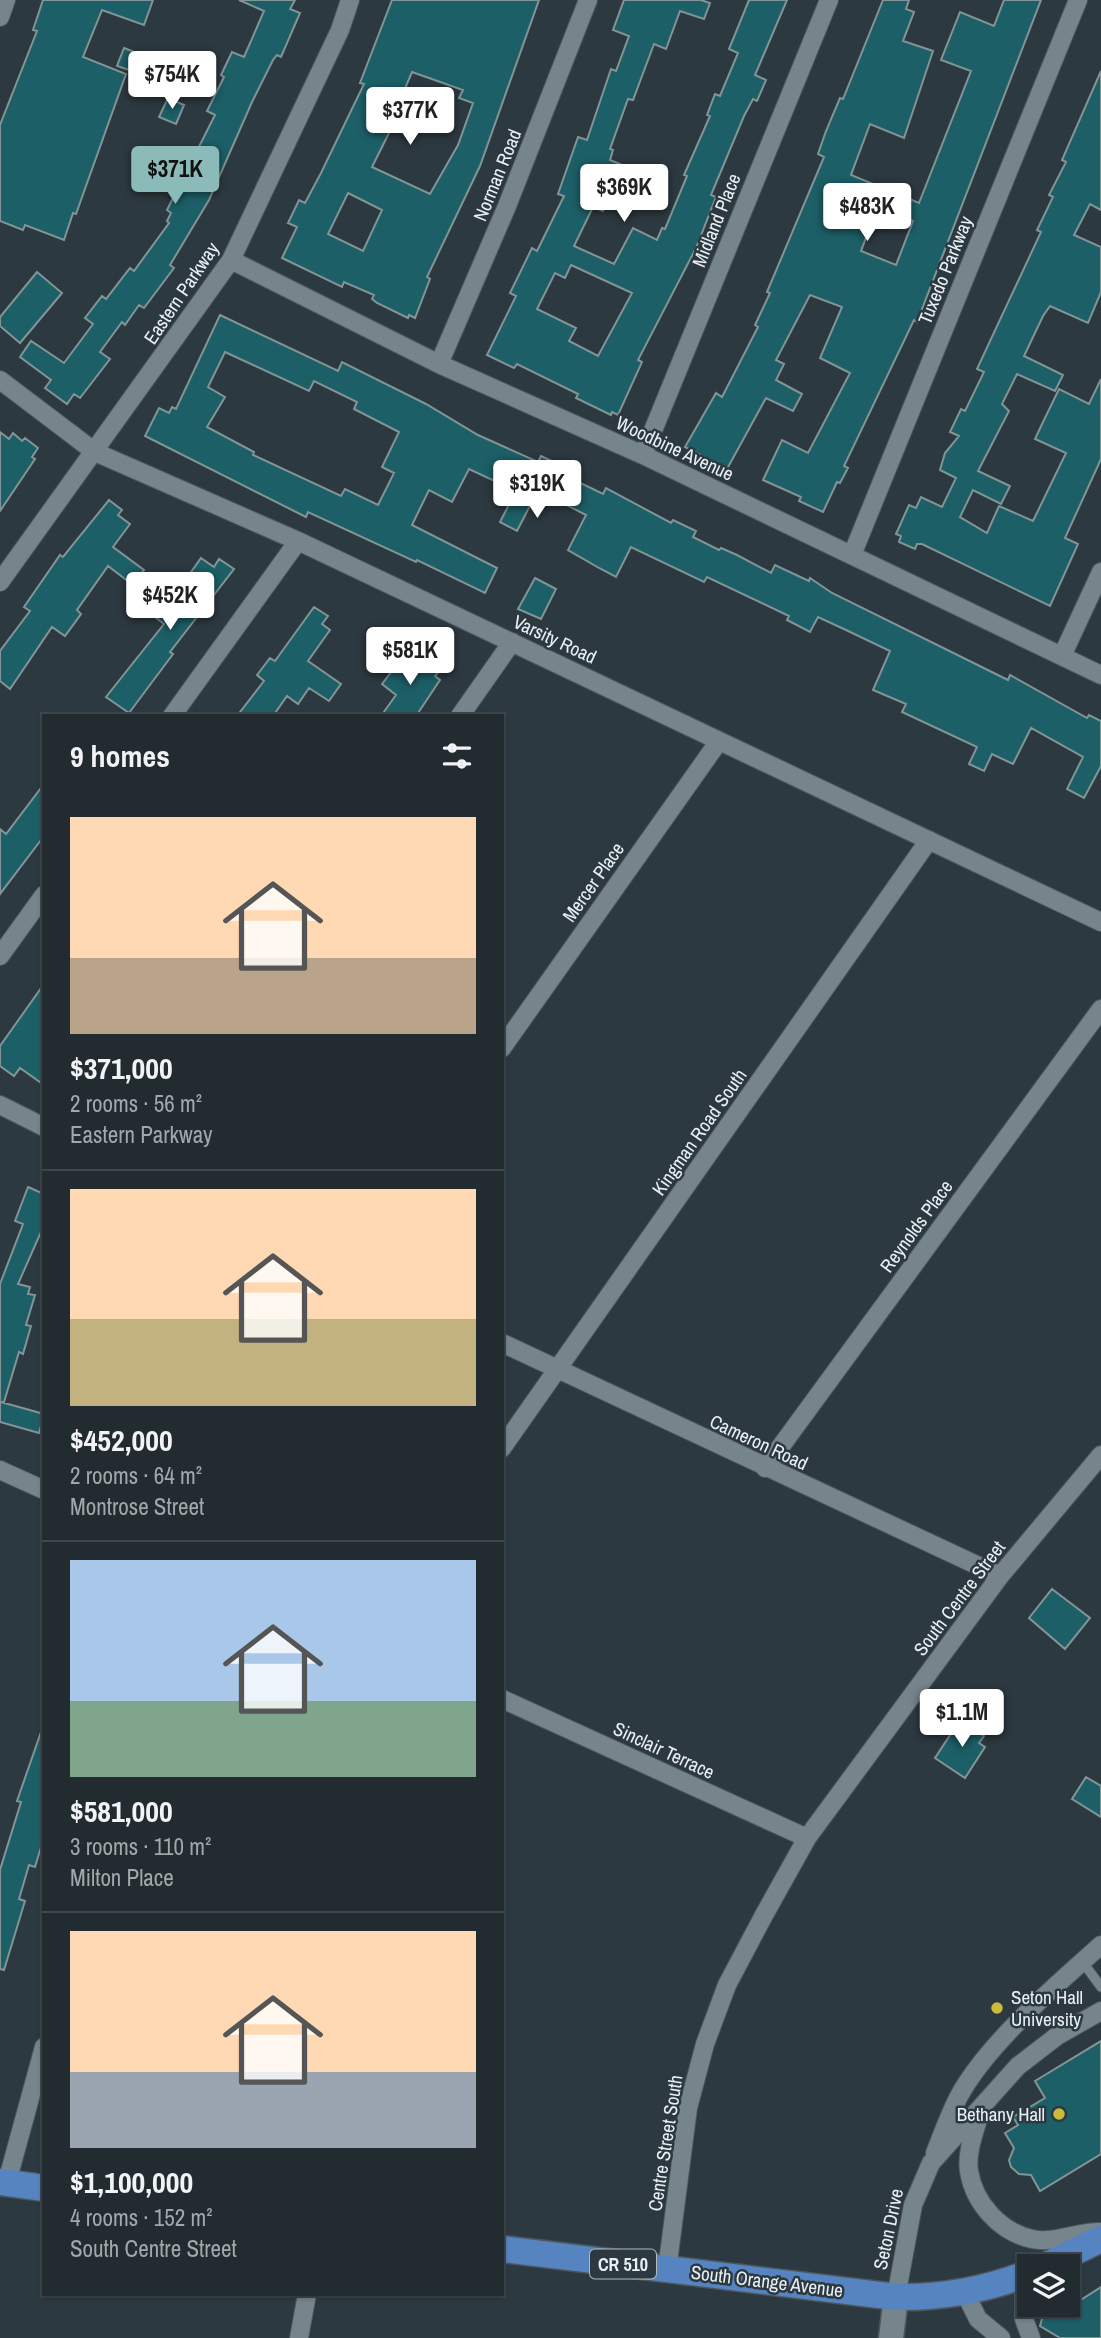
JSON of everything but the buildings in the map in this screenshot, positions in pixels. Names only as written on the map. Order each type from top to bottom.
[{"type":"main road","points":[[3,2182],[42,2188]]},
{"type":"main road","name":"South Orange Avenue","points":[[1069,2254],[1101,2239]]},
{"type":"main road","name":"South Orange Avenue","points":[[504,2249],[896,2297],[930,2298],[965,2293],[1017,2276]]},
{"type":"main road","points":[[891,2338],[896,2297]]},
{"type":"street","points":[[0,17],[6,0]]},
{"type":"street","name":"Eastern Parkway","points":[[0,582],[231,260],[340,30],[350,0]]},
{"type":"street","name":"Norman Road","points":[[439,364],[507,206],[588,0]]},
{"type":"street","name":"Midland Place","points":[[643,455],[829,0]]},
{"type":"street","name":"Tuxedo Parkway","points":[[852,555],[1078,0]]},
{"type":"street","name":"Woodbine Avenue","points":[[231,260],[439,364],[643,455],[1101,675]]},
{"type":"street","name":"Varsity Road","points":[[0,380],[95,452],[298,541],[1101,922]]},
{"type":"street","points":[[173,714],[298,541]]},
{"type":"street","points":[[1062,656],[1101,572]]},
{"type":"street","points":[[461,714],[512,642]]},
{"type":"street","name":"Mercer Place","points":[[504,1045],[719,741]]},
{"type":"street","name":"Kingman Road South","points":[[504,1445],[929,840]]},
{"type":"street","points":[[0,956],[42,898]]},
{"type":"street","name":"Reynolds Place","points":[[765,1468],[1101,1009]]},
{"type":"street","points":[[0,1105],[42,1126]]},
{"type":"street","name":"Cameron Road","points":[[504,1344],[1000,1576]]},
{"type":"street","name":"South Centre Street","points":[[807,1839],[1000,1576],[1101,1455]]},
{"type":"street","points":[[0,1470],[42,1489]]},
{"type":"street","name":"Sinclair Terrace","points":[[504,1700],[807,1839]]},
{"type":"street","name":"Centre Street South","points":[[667,2270],[688,2108],[705,2044],[727,1985],[807,1839]]},
{"type":"street","points":[[930,2163],[959,2096],[989,2057],[1082,1961],[1101,1945]]},
{"type":"street","name":"Seton Drive","points":[[896,2297],[913,2204],[930,2163],[1018,2066],[1037,2050],[1101,2011]]},
{"type":"street","points":[[3,2182],[42,2054]]},
{"type":"street","name":"Seton Drive","points":[[981,2109],[968,2170],[978,2198],[993,2219],[1032,2239],[1060,2239],[1101,2232]]},
{"type":"street","points":[[965,2293],[978,2319],[1001,2338]]},
{"type":"street","points":[[299,2338],[307,2296]]},
{"type":"street","points":[[1024,2317],[1031,2338]]},
{"type":"lane","points":[[1082,1961],[1101,1987]]},
{"type":"place","name":"Seton Hall University","points":[[997,2008]]},
{"type":"place","name":"Bethany Hall","points":[[1059,2114]]}]
